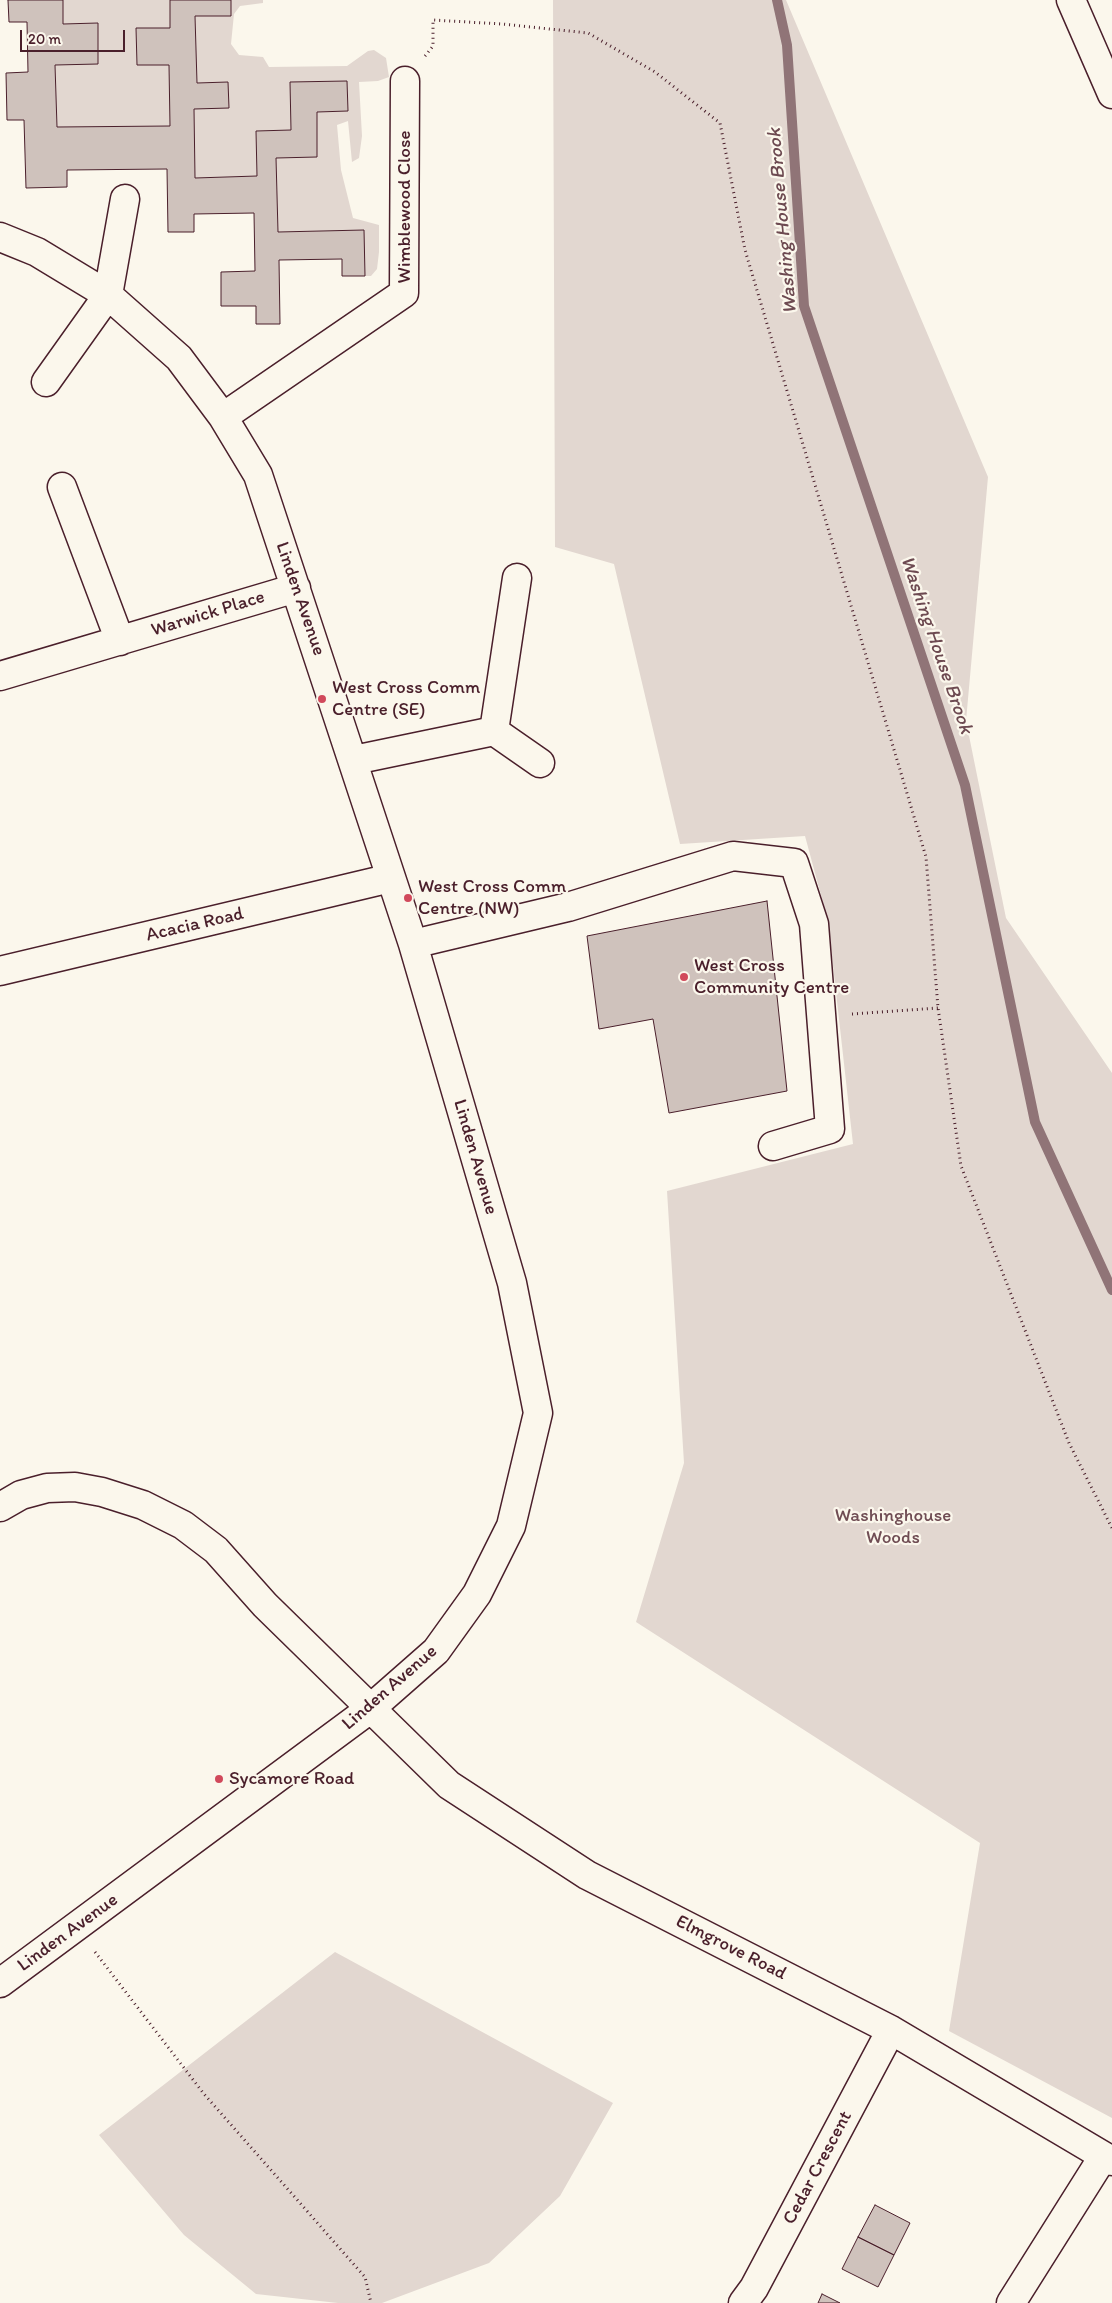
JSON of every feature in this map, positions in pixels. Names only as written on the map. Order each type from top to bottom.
[{"type":"street","points":[[1071,0],[1112,94]]},
{"type":"street","name":"Wimblewood Close","points":[[222,417],[404,293],[406,81]]},
{"type":"street","points":[[46,382],[108,295],[125,199]]},
{"type":"street","name":"Linden Avenue","points":[[0,237],[37,252],[108,295],[180,358],[222,417],[258,474],[354,760],[413,944],[512,1283],[538,1413],[511,1526],[477,1594],[436,1651],[370,1708],[0,1983]]},
{"type":"street","points":[[62,487],[120,641]]},
{"type":"street","points":[[494,730],[517,578]]},
{"type":"street","name":"Warwick Place","points":[[0,676],[296,588]]},
{"type":"street","points":[[354,760],[494,730],[540,763]]},
{"type":"street","points":[[413,944],[568,907],[733,856],[794,863],[814,924],[830,1129],[773,1146]]},
{"type":"street","name":"Acacia Road","points":[[0,971],[391,878]]},
{"type":"street","points":[[0,1507],[21,1495],[47,1488],[76,1487],[102,1492],[143,1505],[183,1525],[216,1550],[265,1605],[370,1708]]},
{"type":"street","name":"Elmgrove Road","points":[[370,1708],[449,1785],[587,1874],[890,2030],[1108,2159]]},
{"type":"street","name":"Cedar Crescent","points":[[743,2303],[754,2288],[890,2030]]},
{"type":"street","points":[[1011,2303],[1108,2159]]},
{"type":"path","points":[[406,81],[433,46],[433,20],[502,24],[588,33],[656,72],[720,123],[745,250],[926,857],[938,1008],[961,1166],[1069,1443],[1112,1528]]},
{"type":"path","points":[[822,1016],[938,1008]]},
{"type":"path","points":[[76,1928],[204,2094],[365,2277],[371,2303]]},
{"type":"green space","points":[[63,0],[170,0],[170,28],[136,29],[137,65],[169,65],[170,126],[57,127],[55,65],[98,63],[98,23],[63,24]]},
{"type":"green space","points":[[231,0],[263,0],[263,3],[240,6],[234,14],[231,44],[239,55],[263,57],[269,67],[347,66],[368,51],[374,50],[386,58],[389,77],[378,81],[359,82],[362,136],[359,158],[352,162],[348,121],[337,125],[341,170],[353,218],[379,225],[377,269],[371,276],[365,276],[363,230],[278,232],[276,158],[317,157],[317,112],[348,111],[347,81],[290,82],[291,130],[256,131],[257,176],[195,178],[194,109],[228,82],[197,83],[195,16]]},
{"type":"green space","name":"Washinghouse Woods","points":[[553,0],[786,0],[988,477],[966,721],[1006,918],[1112,1073],[1112,2118],[949,2031],[980,1843],[636,1622],[684,1463],[667,1191],[853,1144],[828,921],[805,836],[680,844],[614,564],[555,547]]},
{"type":"green space","points":[[335,1952],[613,2103],[560,2196],[489,2263],[382,2303],[338,2303],[256,2294],[184,2235],[99,2135]]},
{"type":"building","points":[[8,0],[63,0],[63,24],[98,23],[98,64],[55,65],[57,127],[170,126],[169,65],[137,65],[136,28],[170,28],[170,0],[231,0],[231,16],[195,16],[197,83],[228,82],[229,108],[194,109],[195,178],[257,176],[256,131],[291,130],[290,82],[347,81],[348,111],[317,112],[317,157],[276,158],[278,232],[364,230],[365,276],[342,276],[342,259],[279,260],[280,324],[256,324],[256,306],[221,306],[221,272],[255,271],[254,213],[194,214],[194,232],[168,232],[167,169],[67,170],[67,187],[26,188],[24,120],[7,120],[6,73],[28,72],[27,22],[9,22]]},
{"type":"building","name":"West Cross Community Centre","points":[[767,901],[787,1091],[669,1113],[653,1019],[599,1029],[587,936]]},
{"type":"building","points":[[875,2205],[910,2223],[894,2255],[858,2237]]},
{"type":"building","points":[[858,2237],[894,2255],[878,2287],[842,2269]]},
{"type":"building","points":[[822,2294],[840,2303],[818,2303]]},
{"type":"waterway","name":"Washing House Brook","points":[[777,0],[787,45],[804,306],[965,785],[1035,1122],[1112,1290]]},
{"type":"place","name":"West Cross Comm Centre (SE)","points":[[322,699]]},
{"type":"place","name":"West Cross Comm Centre (NW)","points":[[408,898]]},
{"type":"place","name":"West Cross Community Centre","points":[[684,977]]},
{"type":"place","name":"Sycamore Road","points":[[219,1779]]}]
